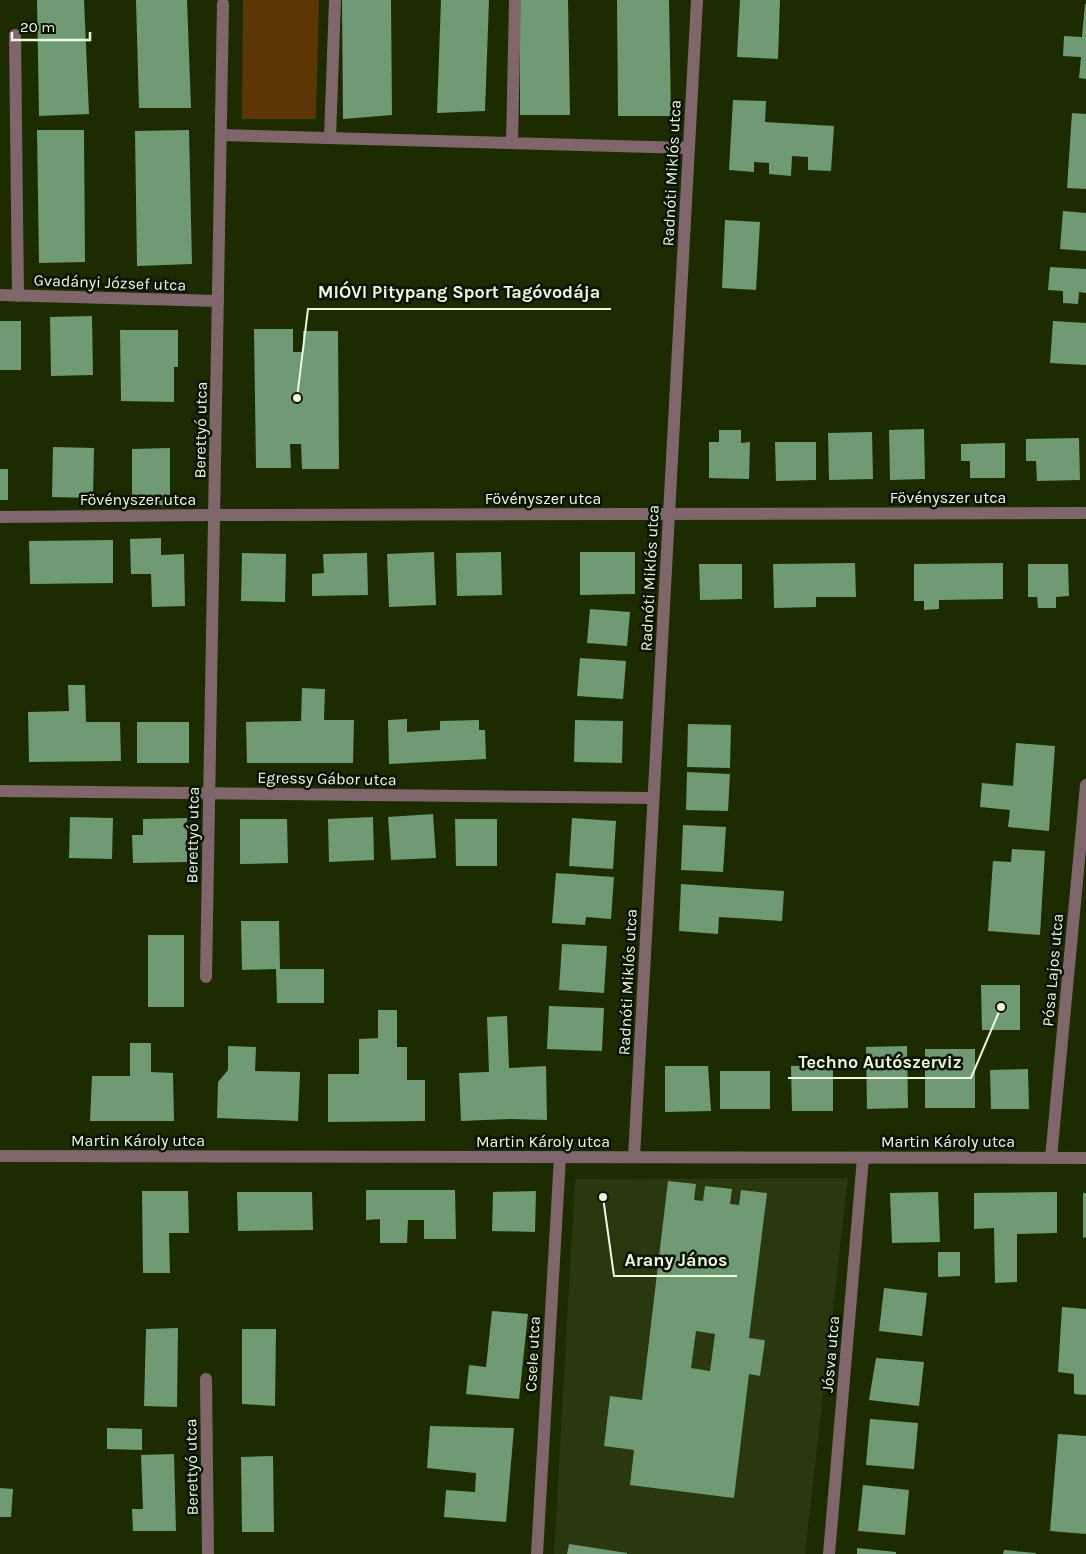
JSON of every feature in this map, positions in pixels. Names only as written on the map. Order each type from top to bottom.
[{"type":"street","points":[[330,138],[335,0]]},
{"type":"street","points":[[512,143],[515,0]]},
{"type":"street","name":"Radnóti Miklós utca","points":[[634,1157],[697,0]]},
{"type":"street","name":"Berettyó utca","points":[[206,977],[223,4]]},
{"type":"street","points":[[15,35],[18,296]]},
{"type":"street","points":[[221,135],[688,148]]},
{"type":"street","name":"Gvadányi József utca","points":[[0,296],[218,301]]},
{"type":"street","name":"Fövényszer utca","points":[[0,517],[1086,513]]},
{"type":"street","name":"Pósa Lajos utca","points":[[1051,1158],[1086,785]]},
{"type":"street","name":"Egressy Gábor utca","points":[[0,791],[653,798]]},
{"type":"street","name":"Martin Károly utca","points":[[0,1156],[1086,1158]]},
{"type":"street","name":"Csele utca","points":[[537,1554],[560,1157]]},
{"type":"street","name":"Jósva utca","points":[[829,1554],[863,1158]]},
{"type":"street","name":"Berettyó utca","points":[[206,1379],[208,1554]]},
{"type":"shaded area","points":[[243,0],[319,0],[316,119],[242,119]]},
{"type":"shaded area","points":[[848,1178],[805,1554],[554,1554],[575,1179]]},
{"type":"building","points":[[37,0],[84,0],[89,114],[39,116]]},
{"type":"building","points":[[136,0],[187,0],[191,108],[139,108]]},
{"type":"building","points":[[342,0],[391,0],[392,115],[343,119]]},
{"type":"building","points":[[441,0],[489,0],[485,111],[437,113]]},
{"type":"building","points":[[520,0],[568,0],[570,115],[520,115]]},
{"type":"building","points":[[617,0],[669,0],[671,116],[618,116]]},
{"type":"building","points":[[740,0],[780,0],[778,59],[737,57]]},
{"type":"building","points":[[1085,4],[1086,79],[1079,78],[1081,57],[1063,56],[1064,36],[1082,37]]},
{"type":"building","points":[[733,100],[766,101],[765,122],[834,126],[831,171],[808,170],[808,157],[792,156],[791,176],[769,174],[769,163],[754,162],[754,172],[729,170]]},
{"type":"building","points":[[1072,113],[1086,114],[1086,189],[1067,188]]},
{"type":"building","points":[[37,130],[84,130],[85,262],[39,263]]},
{"type":"building","points":[[189,130],[192,264],[137,266],[135,131]]},
{"type":"building","points":[[1063,211],[1086,213],[1086,251],[1060,249]]},
{"type":"building","points":[[725,220],[760,222],[756,290],[722,288]]},
{"type":"building","points":[[1050,267],[1086,269],[1086,293],[1079,292],[1078,304],[1063,303],[1063,291],[1048,290]]},
{"type":"building","points":[[92,316],[93,375],[51,376],[50,317]]},
{"type":"building","points":[[0,321],[21,321],[21,370],[0,370]]},
{"type":"building","points":[[1053,321],[1086,323],[1086,365],[1050,363]]},
{"type":"building","points":[[254,329],[293,329],[293,352],[303,352],[303,331],[338,331],[339,469],[302,469],[301,444],[290,444],[291,468],[256,468]]},
{"type":"building","points":[[120,330],[178,330],[178,367],[174,367],[174,402],[121,401]]},
{"type":"building","points":[[924,429],[925,479],[890,480],[889,430]]},
{"type":"building","points":[[719,430],[741,430],[741,443],[750,442],[749,479],[709,478],[709,442],[719,442]]},
{"type":"building","points":[[872,432],[873,479],[829,480],[828,433]]},
{"type":"building","points":[[1079,438],[1080,480],[1037,481],[1036,461],[1026,461],[1026,439]]},
{"type":"building","points":[[775,442],[816,442],[816,480],[776,481]]},
{"type":"building","points":[[1005,443],[1005,478],[970,478],[970,461],[961,461],[961,444]]},
{"type":"building","points":[[53,447],[94,448],[93,498],[52,497]]},
{"type":"building","points":[[170,448],[170,505],[132,505],[132,449]]},
{"type":"building","points":[[0,469],[8,469],[8,500],[0,500]]},
{"type":"building","points":[[161,538],[161,555],[184,554],[185,606],[152,607],[151,574],[131,574],[130,539]]},
{"type":"building","points":[[113,540],[113,583],[30,584],[29,541]]},
{"type":"building","points":[[434,552],[436,605],[389,607],[387,554]]},
{"type":"building","points":[[501,552],[502,595],[457,596],[456,553]]},
{"type":"building","points":[[580,552],[635,552],[635,594],[580,595]]},
{"type":"building","points":[[242,553],[286,554],[285,602],[241,601]]},
{"type":"building","points":[[367,553],[368,595],[312,596],[312,574],[324,573],[323,554]]},
{"type":"building","points":[[855,563],[856,597],[816,597],[816,607],[774,608],[773,564]]},
{"type":"building","points":[[1003,563],[1003,599],[939,600],[939,609],[924,610],[924,601],[914,601],[914,564]]},
{"type":"building","points":[[699,564],[742,564],[742,599],[700,600]]},
{"type":"building","points":[[1028,564],[1068,564],[1069,596],[1056,597],[1056,608],[1038,608],[1037,597],[1028,597]]},
{"type":"building","points":[[590,609],[630,612],[627,646],[587,643]]},
{"type":"building","points":[[580,658],[626,661],[623,699],[577,696]]},
{"type":"building","points":[[68,685],[85,685],[86,722],[120,722],[121,761],[29,762],[28,712],[69,711]]},
{"type":"building","points":[[302,688],[325,689],[324,720],[354,720],[353,763],[247,763],[246,722],[301,721]]},
{"type":"building","points":[[407,719],[407,732],[440,730],[440,721],[479,720],[479,730],[485,730],[486,759],[389,764],[388,720]]},
{"type":"building","points":[[575,720],[623,721],[622,763],[574,762]]},
{"type":"building","points":[[137,722],[189,722],[189,763],[137,763]]},
{"type":"building","points":[[688,724],[731,725],[730,768],[687,767]]},
{"type":"building","points":[[1016,743],[1055,746],[1049,831],[1008,827],[1010,810],[980,807],[982,783],[1013,786]]},
{"type":"building","points":[[687,772],[730,774],[728,811],[686,810]]},
{"type":"building","points":[[433,814],[436,858],[391,860],[388,817]]},
{"type":"building","points":[[70,817],[113,818],[112,859],[69,858]]},
{"type":"building","points":[[373,817],[374,860],[329,862],[328,819]]},
{"type":"building","points":[[187,818],[187,862],[133,863],[132,835],[143,835],[143,819]]},
{"type":"building","points":[[572,818],[616,821],[613,869],[569,866]]},
{"type":"building","points":[[240,819],[287,819],[288,863],[240,864]]},
{"type":"building","points":[[455,819],[497,819],[497,866],[456,866]]},
{"type":"building","points":[[683,825],[726,827],[723,872],[681,870]]},
{"type":"building","points":[[1012,849],[1045,851],[1040,935],[988,931],[993,861],[1011,862]]},
{"type":"building","points":[[556,873],[614,877],[611,919],[586,917],[585,925],[552,923]]},
{"type":"building","points":[[681,884],[784,891],[782,921],[719,917],[718,934],[679,931]]},
{"type":"building","points":[[241,921],[279,921],[280,969],[324,969],[324,1003],[277,1003],[276,969],[242,970]]},
{"type":"building","points":[[148,935],[184,935],[184,1007],[148,1007]]},
{"type":"building","points":[[562,944],[607,946],[604,993],[559,990]]},
{"type":"building","points":[[981,985],[1020,985],[1020,1030],[982,1030]]},
{"type":"building","points":[[549,1006],[604,1008],[602,1051],[547,1049]]},
{"type":"building","points":[[378,1010],[397,1010],[397,1047],[407,1047],[407,1080],[425,1080],[425,1121],[328,1122],[328,1074],[359,1074],[359,1039],[378,1038]]},
{"type":"building","points":[[507,1016],[509,1068],[546,1066],[547,1120],[461,1121],[459,1073],[489,1072],[487,1017]]},
{"type":"building","points":[[130,1043],[151,1043],[151,1072],[173,1073],[174,1121],[90,1121],[92,1076],[130,1076]]},
{"type":"building","points":[[228,1046],[256,1047],[255,1071],[300,1072],[298,1121],[217,1118],[218,1082],[228,1070]]},
{"type":"building","points":[[907,1046],[908,1108],[867,1109],[866,1047]]},
{"type":"building","points":[[925,1049],[975,1049],[975,1108],[925,1108]]},
{"type":"building","points":[[665,1066],[708,1066],[711,1111],[665,1112]]},
{"type":"building","points":[[791,1066],[833,1066],[833,1111],[792,1111]]},
{"type":"building","points":[[1028,1069],[1029,1109],[991,1109],[990,1070]]},
{"type":"building","points":[[720,1071],[770,1071],[770,1109],[720,1109]]},
{"type":"building","points":[[668,1181],[696,1184],[694,1200],[703,1201],[705,1186],[732,1189],[730,1204],[739,1205],[741,1190],[767,1193],[749,1338],[765,1340],[760,1376],[749,1374],[734,1498],[630,1485],[634,1450],[604,1446],[610,1396],[642,1400]],"holes":[[[696,1331],[715,1334],[710,1371],[691,1368]]]},
{"type":"building","points":[[366,1190],[455,1190],[456,1239],[424,1239],[424,1220],[408,1220],[407,1243],[380,1243],[380,1219],[366,1220]]},
{"type":"building","points":[[142,1191],[188,1191],[189,1233],[169,1233],[170,1273],[143,1273]]},
{"type":"building","points":[[536,1191],[535,1232],[492,1231],[493,1192]]},
{"type":"building","points":[[237,1192],[312,1192],[313,1230],[238,1231]]},
{"type":"building","points":[[938,1192],[940,1242],[892,1243],[890,1193]]},
{"type":"building","points":[[1057,1192],[1057,1233],[1017,1234],[1017,1282],[995,1283],[994,1228],[974,1229],[974,1193]]},
{"type":"building","points":[[1083,1193],[1086,1193],[1086,1237],[1083,1238]]},
{"type":"building","points":[[938,1252],[960,1252],[960,1276],[938,1277]]},
{"type":"building","points":[[884,1288],[927,1293],[922,1336],[879,1331]]},
{"type":"building","points":[[1062,1307],[1086,1309],[1086,1395],[1074,1394],[1074,1374],[1058,1372]]},
{"type":"building","points":[[492,1311],[528,1314],[519,1399],[466,1394],[469,1365],[486,1367]]},
{"type":"building","points":[[178,1328],[177,1407],[144,1406],[146,1329]]},
{"type":"building","points":[[242,1329],[276,1329],[275,1406],[242,1404]]},
{"type":"building","points":[[876,1358],[924,1362],[919,1406],[869,1400]]},
{"type":"building","points":[[870,1419],[918,1423],[914,1469],[866,1465]]},
{"type":"building","points":[[430,1426],[514,1428],[506,1522],[444,1517],[446,1490],[475,1492],[476,1473],[427,1468]]},
{"type":"building","points":[[107,1428],[142,1429],[142,1450],[107,1449]]},
{"type":"building","points":[[1058,1434],[1086,1436],[1086,1534],[1050,1531]]},
{"type":"building","points":[[174,1454],[176,1531],[133,1531],[132,1509],[143,1509],[141,1455]]},
{"type":"building","points":[[273,1456],[274,1532],[242,1532],[241,1457]]},
{"type":"building","points":[[863,1485],[909,1490],[905,1535],[858,1531]]},
{"type":"building","points":[[0,1488],[13,1489],[11,1517],[0,1517]]},
{"type":"building","points":[[569,1544],[627,1553],[627,1554],[567,1554]]},
{"type":"building","points":[[857,1548],[896,1552],[896,1554],[857,1554]]},
{"type":"building","points":[[1004,1550],[1036,1553],[1036,1554],[1003,1554]]},
{"type":"place","name":"MIÓVI Pitypang Sport Tagóvodája","points":[[297,398]]},
{"type":"place","name":"Techno Autószerviz","points":[[1001,1007]]},
{"type":"place","name":"Arany János","points":[[603,1197]]}]
